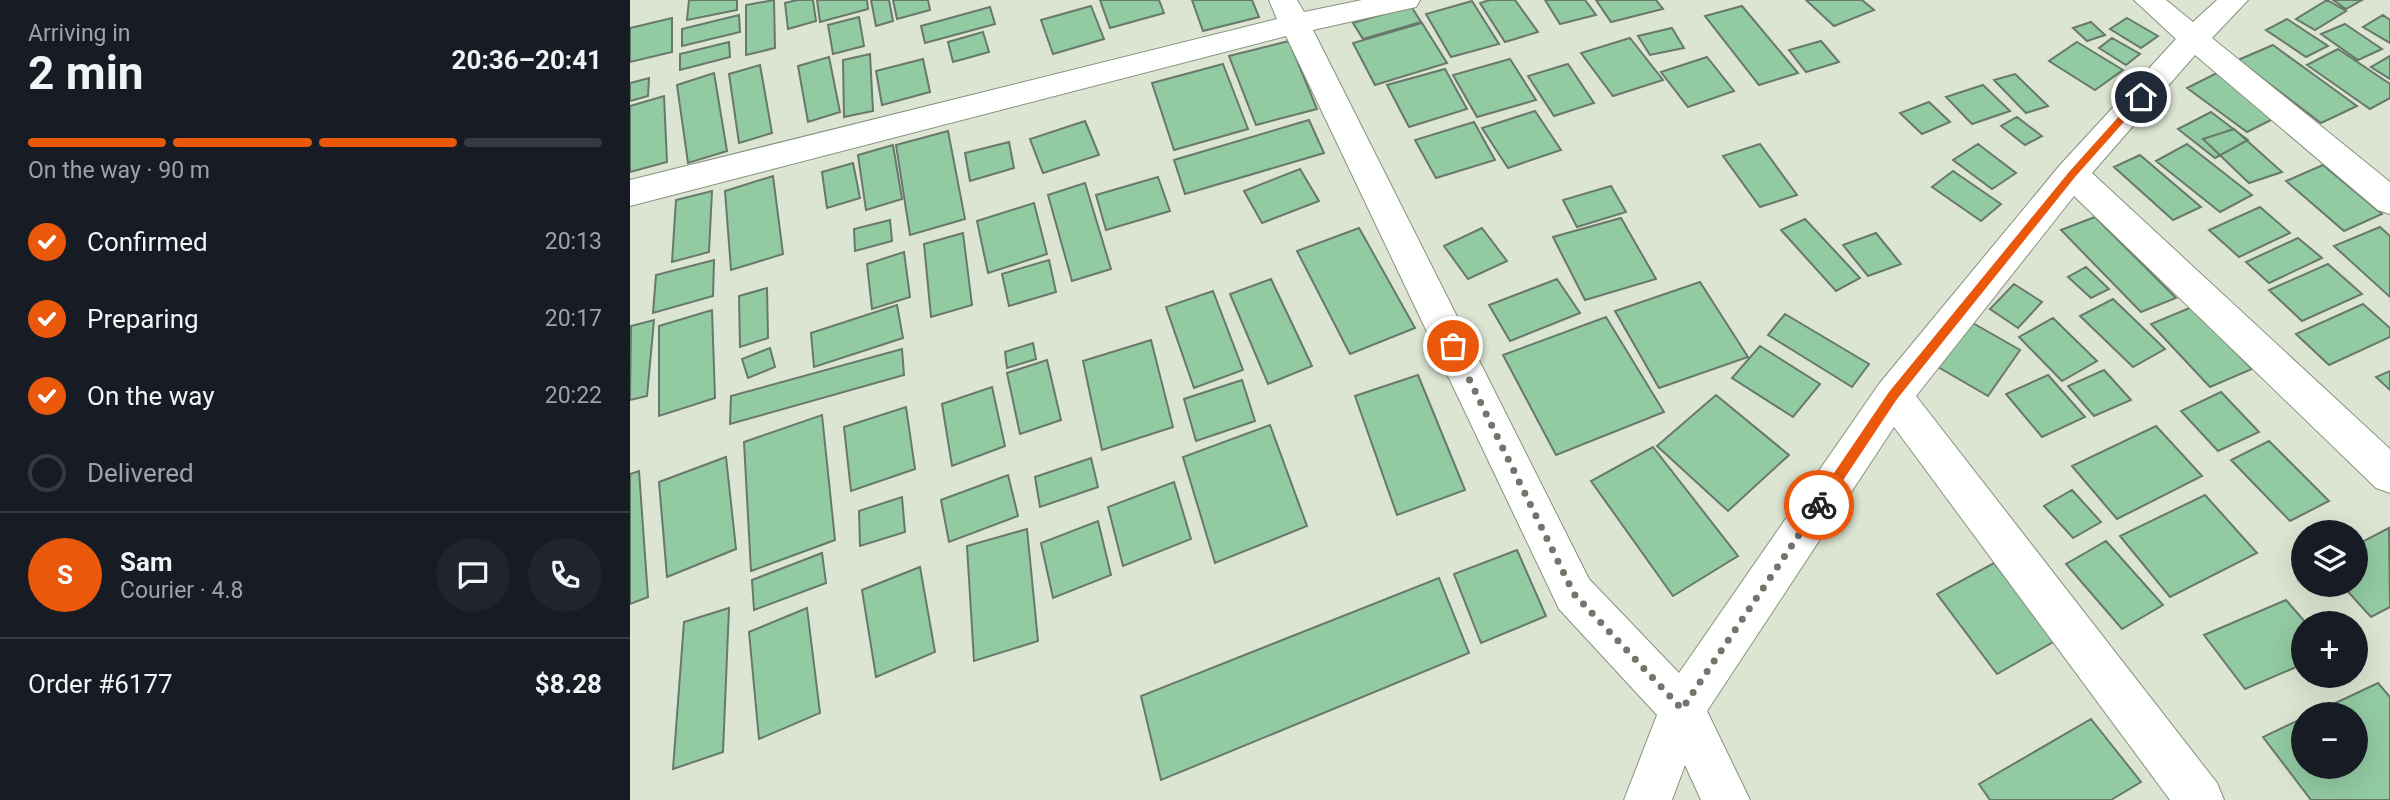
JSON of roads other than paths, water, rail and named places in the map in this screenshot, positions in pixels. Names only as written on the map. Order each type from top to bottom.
[{"type":"street","points":[[630,193],[1289,12],[1406,0]]},
{"type":"street","points":[[2148,0],[2390,201]]},
{"type":"street","points":[[1648,800],[1682,709],[1893,396],[2072,174],[2193,39],[2234,0]]},
{"type":"street","points":[[1289,12],[1574,594],[1682,709],[1726,800]]},
{"type":"street","points":[[2072,174],[2390,475]]},
{"type":"street","points":[[1893,396],[2200,800]]}]
